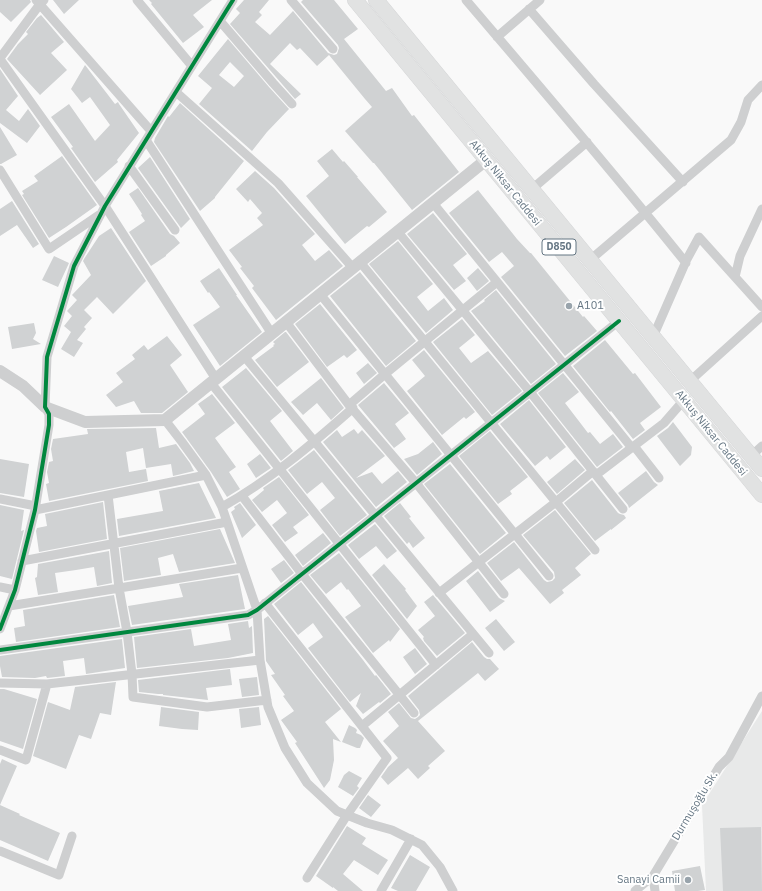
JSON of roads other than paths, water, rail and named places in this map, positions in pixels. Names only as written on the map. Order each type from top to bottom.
[{"type":"main road","name":"Akkuş Niksar Caddesi","points":[[355,0],[762,495]]},
{"type":"main road","name":"Akkuş Niksar Caddesi","points":[[376,0],[690,381],[757,451],[762,469]]},
{"type":"street","points":[[137,0],[192,66]]},
{"type":"street","points":[[45,407],[47,357],[74,266],[103,210],[233,0]]},
{"type":"street","points":[[291,0],[333,49]]},
{"type":"street","points":[[466,0],[587,142],[686,263]]},
{"type":"street","points":[[151,131],[40,1],[0,58],[103,210],[213,381],[280,470],[436,665]]},
{"type":"street","points":[[497,37],[535,3],[594,84],[683,182]]},
{"type":"street","points":[[220,21],[292,104]]},
{"type":"street","points":[[590,260],[732,140],[741,122],[748,100],[762,85]]},
{"type":"street","points":[[176,92],[278,183],[356,265],[425,341],[595,550]]},
{"type":"street","points":[[146,140],[272,334]]},
{"type":"street","points":[[532,189],[587,142]]},
{"type":"street","points":[[45,407],[86,422],[165,420],[486,160]]},
{"type":"street","points":[[130,166],[175,230]]},
{"type":"street","points":[[0,170],[49,249],[103,210]]},
{"type":"street","points":[[433,203],[659,478]]},
{"type":"street","points":[[735,277],[740,256],[762,209]]},
{"type":"street","points":[[398,232],[530,392],[623,510]]},
{"type":"street","points":[[653,337],[699,237],[762,307]]},
{"type":"street","points":[[222,507],[242,496],[280,470],[315,442],[385,374],[497,282]]},
{"type":"street","points":[[320,294],[549,576]]},
{"type":"street","points":[[690,381],[762,316]]},
{"type":"street","points":[[0,650],[248,615],[257,610],[619,321]]},
{"type":"street","points":[[286,322],[351,406],[416,483],[504,594]]},
{"type":"street","points":[[244,356],[489,653]]},
{"type":"street","points":[[0,371],[23,386],[45,407],[50,414],[35,508],[15,590],[0,629]]},
{"type":"street","points":[[440,593],[594,473],[633,447],[664,423],[684,400]]},
{"type":"street","points":[[165,420],[206,475],[222,507],[257,610],[260,660],[268,706],[285,748],[307,783],[337,811],[367,823],[392,830],[422,845],[440,867],[453,891]]},
{"type":"street","points":[[0,498],[35,508],[206,475]]},
{"type":"street","points":[[108,495],[132,674],[132,697],[207,707],[267,700]]},
{"type":"street","points":[[242,496],[302,574],[414,713]]},
{"type":"street","points":[[22,561],[227,522]]},
{"type":"street","points":[[9,606],[242,568]]},
{"type":"street","points":[[0,586],[15,590]]},
{"type":"street","points":[[265,603],[387,758],[347,815],[307,878]]},
{"type":"street","points":[[362,726],[473,634]]},
{"type":"street","points":[[0,683],[47,684],[260,660]]},
{"type":"street","points":[[0,750],[26,760],[47,684]]},
{"type":"street","name":"Durmuşoğlu Sk.","points":[[635,891],[653,876],[719,767],[729,757],[762,696]]},
{"type":"street","points":[[0,851],[59,875],[72,836]]},
{"type":"street","points":[[381,891],[411,839]]},
{"type":"street","points":[[653,876],[655,891]]},
{"type":"place","name":"A101","points":[[569,306]]},
{"type":"place","name":"Sanayi Camii","points":[[688,880]]}]
